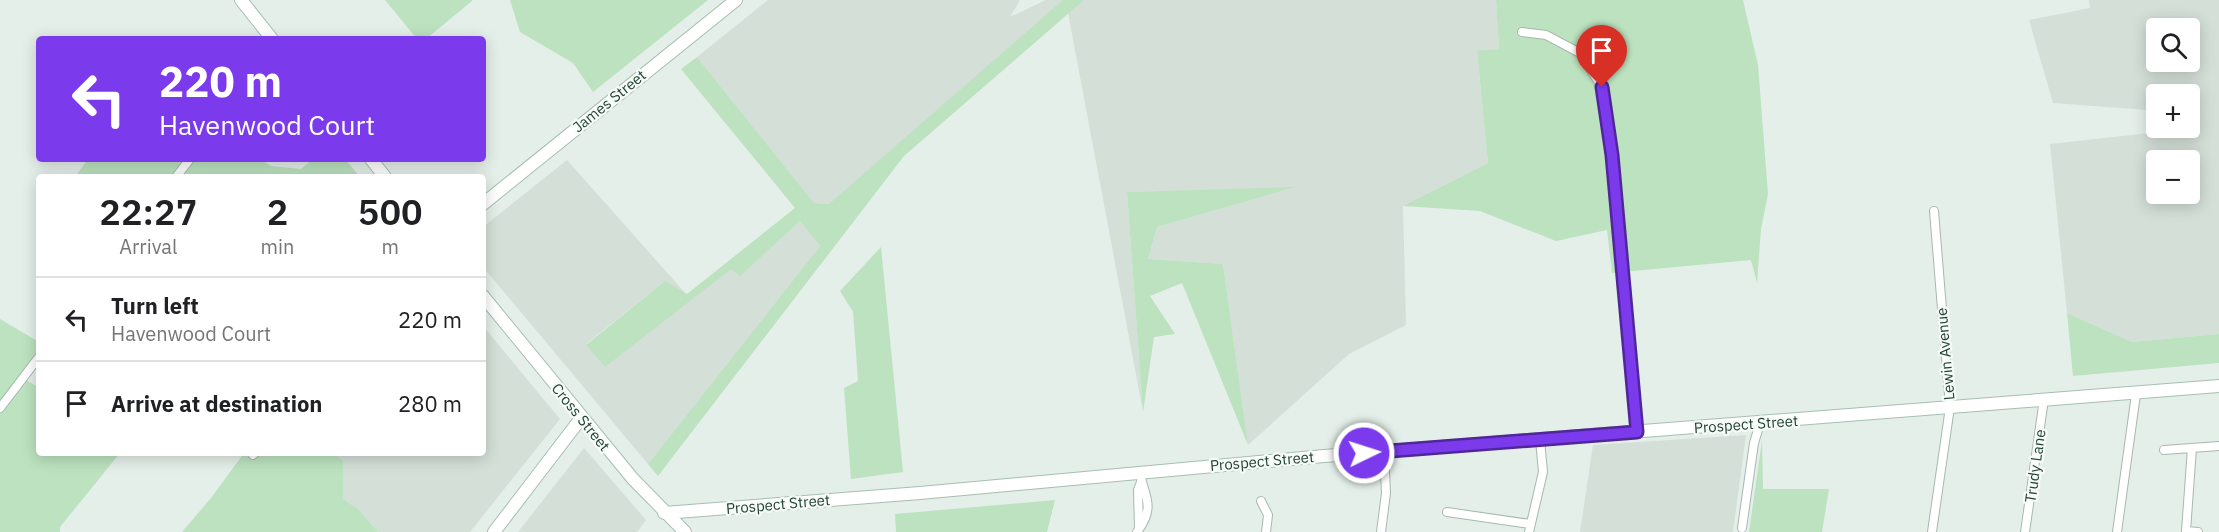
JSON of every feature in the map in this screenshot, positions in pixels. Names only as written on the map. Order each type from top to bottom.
[{"type":"street","points":[[241,0],[270,36]]},
{"type":"street","name":"James Street","points":[[486,202],[736,0]]},
{"type":"street","points":[[1522,32],[1546,35],[1580,53],[1602,87],[1613,166],[1637,432]]},
{"type":"street","points":[[178,174],[188,162]]},
{"type":"street","points":[[372,162],[382,174]]},
{"type":"street","name":"Lewin Avenue","points":[[1932,532],[1950,407],[1934,211]]},
{"type":"street","name":"Cross Street","points":[[486,300],[663,513],[685,532]]},
{"type":"street","points":[[0,408],[36,361]]},
{"type":"street","name":"Prospect Street","points":[[663,513],[1140,477],[1384,451],[2219,386]]},
{"type":"street","points":[[2117,532],[2136,393]]},
{"type":"street","name":"Trudy Lane","points":[[2025,532],[2044,399]]},
{"type":"street","points":[[494,532],[582,417]]},
{"type":"street","points":[[1743,528],[1760,423]]},
{"type":"street","points":[[1447,512],[1530,528],[1543,472],[1540,440]]},
{"type":"street","points":[[2164,450],[2219,446]]},
{"type":"street","points":[[2192,448],[2186,531],[2198,532]]},
{"type":"street","points":[[1381,532],[1386,494],[1384,451]]},
{"type":"street","points":[[1138,531],[1148,513],[1147,495],[1140,477]]},
{"type":"street","points":[[1261,501],[1268,515],[1266,532]]},
{"type":"shaded area","points":[[768,0],[1020,0],[1010,17],[1046,0],[1496,0],[1499,49],[1477,52],[1488,163],[1403,206],[1406,325],[1349,354],[1248,445],[1223,264],[1148,259],[1157,227],[1293,188],[1127,192],[1143,412],[1068,13],[829,204],[814,203],[697,57]]},
{"type":"shaded area","points":[[2089,0],[2219,0],[2219,334],[2132,342],[2067,313],[2050,144],[2146,133],[2146,138],[2200,138],[2200,84],[2146,84],[2146,110],[2053,103],[2029,20],[2090,8]]},
{"type":"shaded area","points":[[567,160],[687,295],[665,281],[586,344],[605,366],[731,268],[740,275],[800,221],[820,246],[648,464],[486,271],[486,225]]},
{"type":"shaded area","points":[[486,330],[560,419],[470,532],[378,532],[358,509],[343,499],[343,460],[337,456],[486,456]]},
{"type":"shaded area","points":[[1746,435],[1733,532],[1580,532],[1593,445]]},
{"type":"shaded area","points":[[584,448],[646,520],[637,532],[518,532]]},
{"type":"green space","points":[[385,0],[472,0],[430,36],[415,36]]},
{"type":"green space","points":[[510,0],[708,0],[593,92],[573,63],[520,32]]},
{"type":"green space","points":[[1063,0],[1084,0],[904,156],[658,476],[648,464],[820,246],[800,221],[740,276],[731,269],[605,367],[586,345],[665,281],[687,294],[795,208],[681,69],[697,57],[814,203],[829,204]]},
{"type":"green space","points":[[1496,0],[1743,0],[1758,65],[1768,194],[1761,229],[1757,283],[1751,260],[1612,273],[1607,230],[1556,241],[1480,211],[1403,206],[1488,163],[1477,51],[1499,49]]},
{"type":"green space","points":[[86,162],[265,162],[271,166],[301,169],[309,162],[348,162],[358,174],[77,174]]},
{"type":"green space","points":[[1296,187],[1157,227],[1148,259],[1223,264],[1248,445],[1182,283],[1150,296],[1175,334],[1154,337],[1143,412],[1127,192]]},
{"type":"green space","points":[[881,247],[903,472],[851,479],[844,388],[858,381],[853,312],[840,291]]},
{"type":"green space","points":[[2067,313],[2132,342],[2219,334],[2219,363],[2073,376]]},
{"type":"green space","points":[[0,319],[36,340],[36,364],[25,379],[36,386],[36,456],[118,456],[60,527],[60,532],[0,532]]},
{"type":"green space","points":[[1762,440],[1763,489],[1829,489],[1822,532],[1749,532]]},
{"type":"green space","points":[[242,456],[337,456],[343,460],[343,499],[358,509],[378,532],[182,532]]},
{"type":"green space","points":[[1055,500],[1047,532],[896,532],[895,514]]},
{"type":"route","points":[[1364,453],[1637,432],[1612,155],[1602,87]]}]
